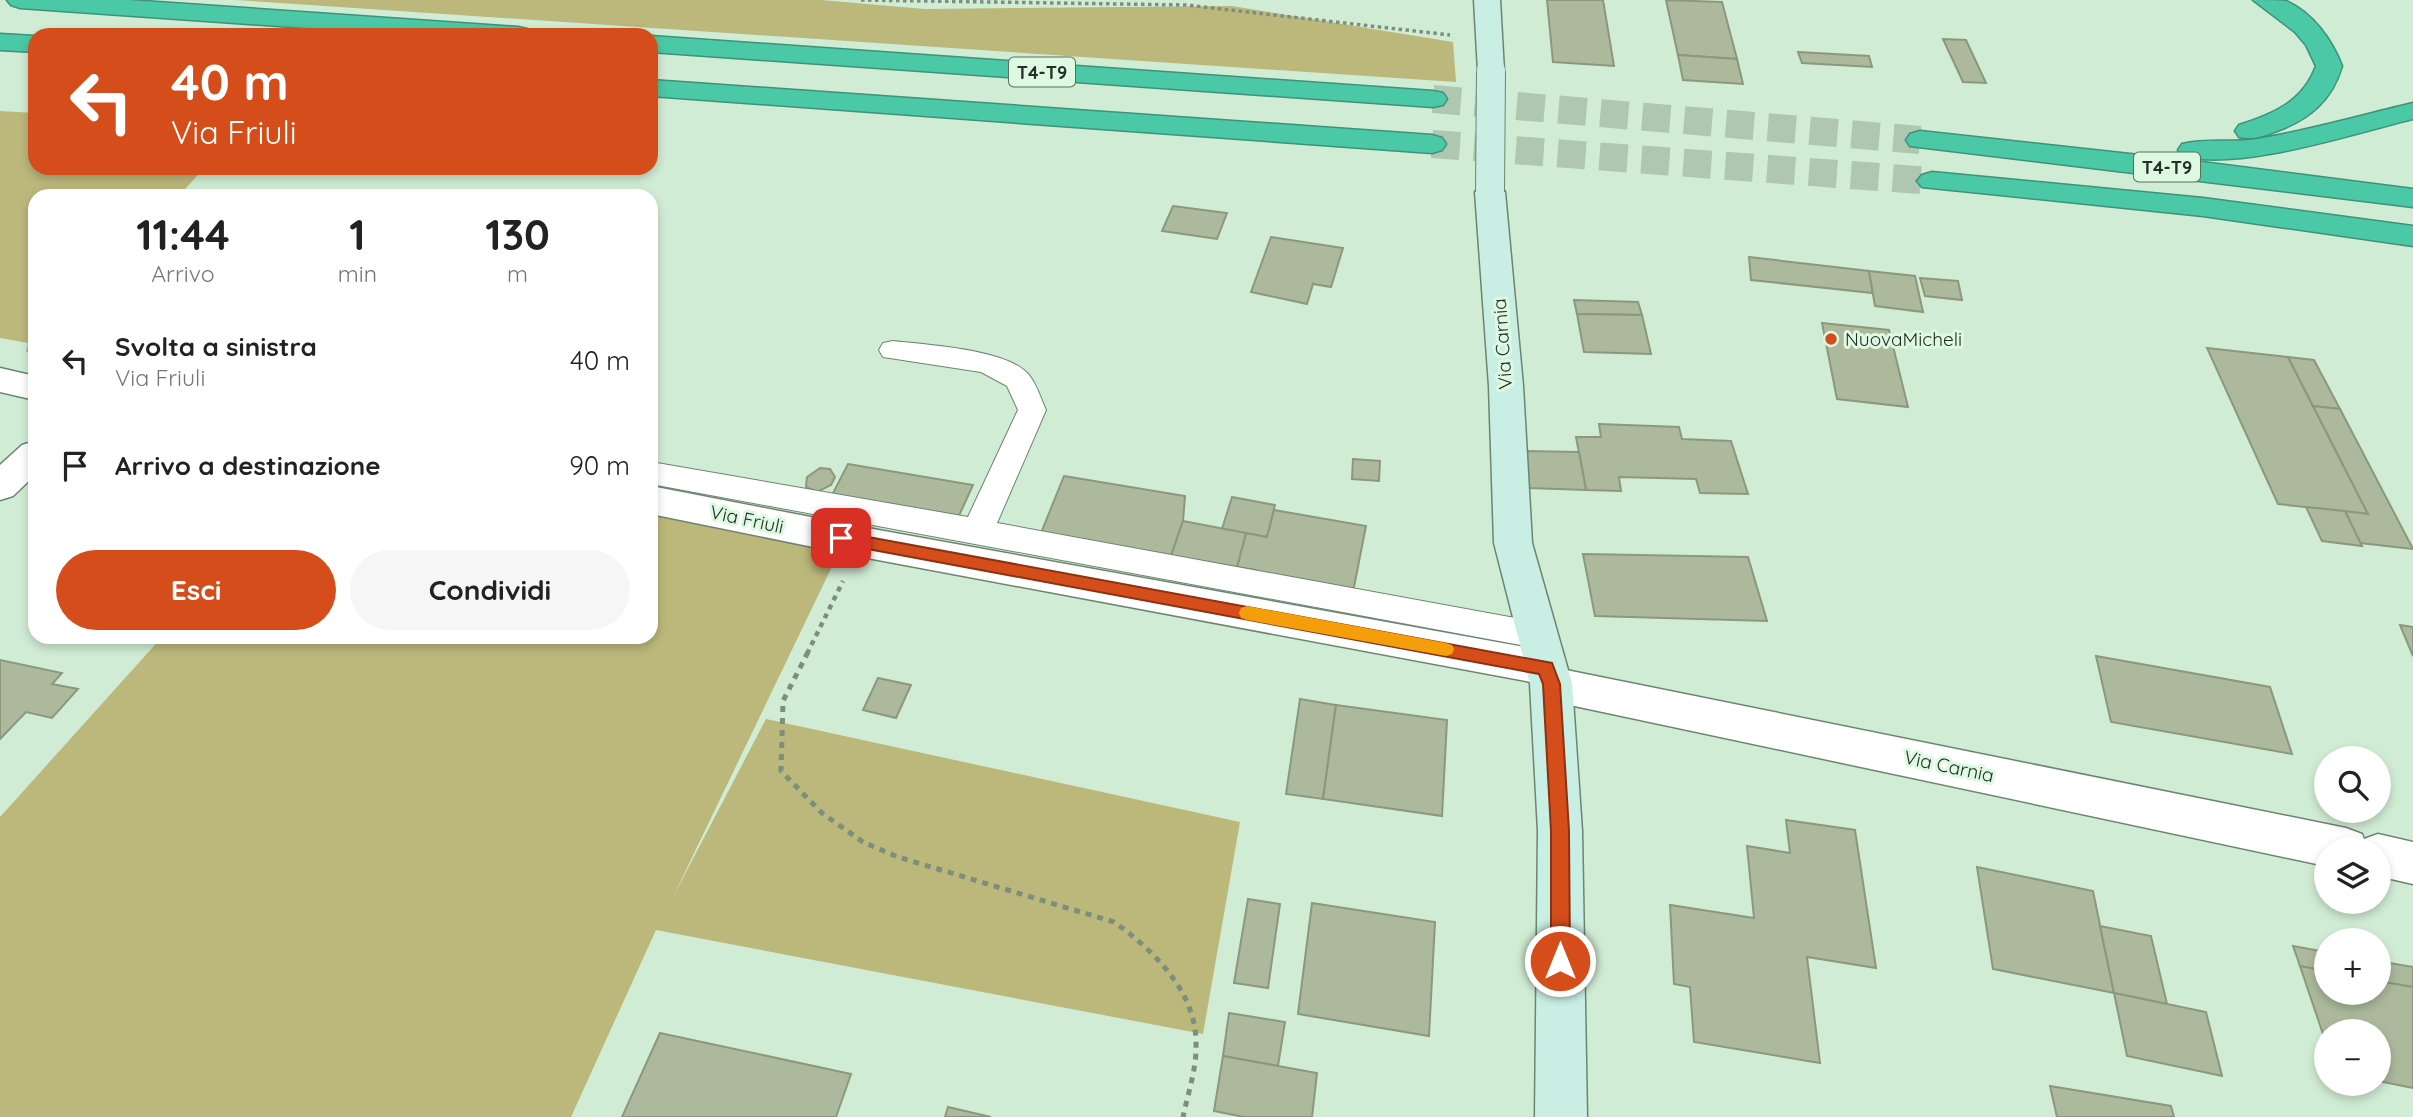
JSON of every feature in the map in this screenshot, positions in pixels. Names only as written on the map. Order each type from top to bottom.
[{"type":"highway","points":[[20,0],[418,28]]},
{"type":"highway","name":"T4-T9","points":[[2149,149],[2233,137],[2295,114],[2319,92],[2329,66],[2321,45],[2302,23],[2266,0]]},
{"type":"highway","points":[[0,42],[28,44]]},
{"type":"highway","name":"T4-T9","points":[[658,44],[1433,99]]},
{"type":"highway","name":"T4-T9","points":[[658,89],[1432,144]]},
{"type":"highway","name":"T4-T9","points":[[2413,111],[2248,149],[2149,149],[1929,141],[2194,170],[2413,198]]},
{"type":"highway","name":"T4-T9","points":[[1932,181],[2203,207],[2413,238]]},
{"type":"street","name":"Via Carnia","points":[[1487,0],[1491,71],[1490,192],[1506,386],[1513,543],[1545,662],[1560,831],[1561,1117]]},
{"type":"street","points":[[0,486],[28,460]]},
{"type":"street","name":"Via Friuli","points":[[658,500],[862,542],[1545,662]]},
{"type":"street","name":"Via Carnia","points":[[1545,662],[2314,842]]},
{"type":"street","points":[[2391,858],[2413,863]]},
{"type":"lane","points":[[893,350],[987,363],[1018,380],[1032,410],[981,522],[983,533]]},
{"type":"lane","points":[[658,474],[983,533],[1545,662]]},
{"type":"path","points":[[861,0],[1186,5],[1490,39]]},
{"type":"path","points":[[862,542],[783,701],[781,771],[822,813],[863,842],[898,857],[1114,922],[1141,940],[1178,982],[1197,1039],[1183,1117]]},
{"type":"shaded area","points":[[236,0],[821,0],[925,9],[1232,6],[1453,42],[1456,82],[658,28]]},
{"type":"shaded area","points":[[0,111],[28,113],[28,175],[198,175],[185,189],[28,189],[28,343],[0,338]]},
{"type":"shaded area","points":[[658,514],[840,550],[673,897],[766,719],[1240,822],[1203,1034],[656,930],[571,1117],[0,1117],[0,817],[156,644],[658,644]]},
{"type":"building","points":[[1547,0],[1603,0],[1614,66],[1553,62]]},
{"type":"building","points":[[1666,0],[1722,2],[1737,59],[1678,55]]},
{"type":"building","points":[[1943,39],[1966,40],[1986,83],[1963,82]]},
{"type":"building","points":[[1798,52],[1869,56],[1872,67],[1802,63]]},
{"type":"building","points":[[1678,55],[1737,59],[1743,84],[1683,80]]},
{"type":"building","points":[[1173,206],[1227,213],[1217,239],[1162,231]]},
{"type":"building","points":[[1271,237],[1343,248],[1331,287],[1313,284],[1307,304],[1251,292]]},
{"type":"building","points":[[1749,257],[1869,271],[1873,293],[1751,280]]},
{"type":"building","points":[[1869,271],[1915,276],[1923,312],[1875,306]]},
{"type":"building","points":[[1920,278],[1958,281],[1962,300],[1925,296]]},
{"type":"building","points":[[1574,300],[1638,302],[1642,315],[1577,314]]},
{"type":"building","points":[[1577,314],[1642,315],[1651,354],[1584,352]]},
{"type":"building","points":[[1822,323],[1889,330],[1908,407],[1837,399]]},
{"type":"building","points":[[2207,348],[2288,357],[2368,514],[2278,504]]},
{"type":"building","points":[[2288,357],[2314,360],[2340,409],[2313,406]]},
{"type":"building","points":[[2313,406],[2340,409],[2413,549],[2360,543],[2345,511],[2368,514]]},
{"type":"building","points":[[1599,424],[1679,427],[1682,439],[1731,441],[1748,494],[1700,493],[1696,479],[1619,477],[1621,491],[1586,490],[1576,437],[1601,437]]},
{"type":"building","points":[[1523,451],[1579,452],[1586,490],[1529,488]]},
{"type":"building","points":[[1353,459],[1380,461],[1379,481],[1352,479]]},
{"type":"building","points":[[848,464],[973,485],[957,520],[830,499]]},
{"type":"building","points":[[820,468],[830,469],[835,477],[831,485],[817,492],[806,487],[807,477]]},
{"type":"building","points":[[1064,476],[1185,496],[1183,521],[1171,556],[1041,533]]},
{"type":"building","points":[[1232,497],[1275,505],[1267,537],[1222,529]]},
{"type":"building","points":[[2306,507],[2345,511],[2362,546],[2322,541]]},
{"type":"building","points":[[1274,510],[1366,526],[1353,592],[1255,574],[1256,570],[1237,567],[1246,533],[1267,537]]},
{"type":"building","points":[[1183,521],[1246,533],[1237,567],[1171,556]]},
{"type":"building","points":[[1583,554],[1748,557],[1767,621],[1595,616]]},
{"type":"building","points":[[2400,625],[2413,627],[2413,656]]},
{"type":"building","points":[[2096,656],[2270,687],[2292,754],[2111,722]]},
{"type":"building","points":[[0,660],[62,673],[52,684],[78,689],[52,718],[26,712],[0,739]]},
{"type":"building","points":[[878,678],[911,685],[896,718],[863,710]]},
{"type":"building","points":[[1300,699],[1336,705],[1323,799],[1286,794]]},
{"type":"building","points":[[1336,705],[1447,720],[1442,816],[1323,799]]},
{"type":"building","points":[[1786,820],[1855,830],[1876,968],[1807,957],[1820,1063],[1694,1042],[1690,987],[1674,984],[1670,905],[1754,918],[1747,846],[1790,853]]},
{"type":"building","points":[[1977,867],[2093,891],[2114,993],[1993,969]]},
{"type":"building","points":[[1248,899],[1280,904],[1268,988],[1234,983]]},
{"type":"building","points":[[1312,903],[1435,922],[1429,1036],[1298,1014]]},
{"type":"building","points":[[2100,926],[2151,936],[2167,1004],[2114,993]]},
{"type":"building","points":[[2293,946],[2314,950],[2314,969],[2300,966]]},
{"type":"building","points":[[2391,963],[2413,967],[2413,987],[2391,983]]},
{"type":"building","points":[[2300,966],[2314,969],[2314,1005],[2391,1005],[2391,983],[2413,987],[2413,1088],[2391,1084],[2391,1019],[2318,1019]]},
{"type":"building","points":[[2114,993],[2206,1012],[2222,1076],[2127,1056]]},
{"type":"building","points":[[1229,1013],[1285,1022],[1278,1066],[1223,1056]]},
{"type":"building","points":[[660,1033],[851,1074],[836,1117],[622,1117]]},
{"type":"building","points":[[1223,1056],[1317,1073],[1312,1117],[1244,1117],[1214,1111]]},
{"type":"building","points":[[2050,1086],[2171,1106],[2174,1117],[2057,1117]]},
{"type":"building","points":[[948,1107],[991,1117],[945,1117]]},
{"type":"tunnel","points":[[1433,99],[1920,140]]},
{"type":"tunnel","points":[[1432,144],[1932,181]]},
{"type":"slow traffic","points":[[1247,613],[1446,649]]},
{"type":"place","name":"NuovaMicheli","points":[[1831,339]]},
{"type":"route","points":[[841,538],[1546,668],[1551,684],[1560,831],[1560,961]]}]
